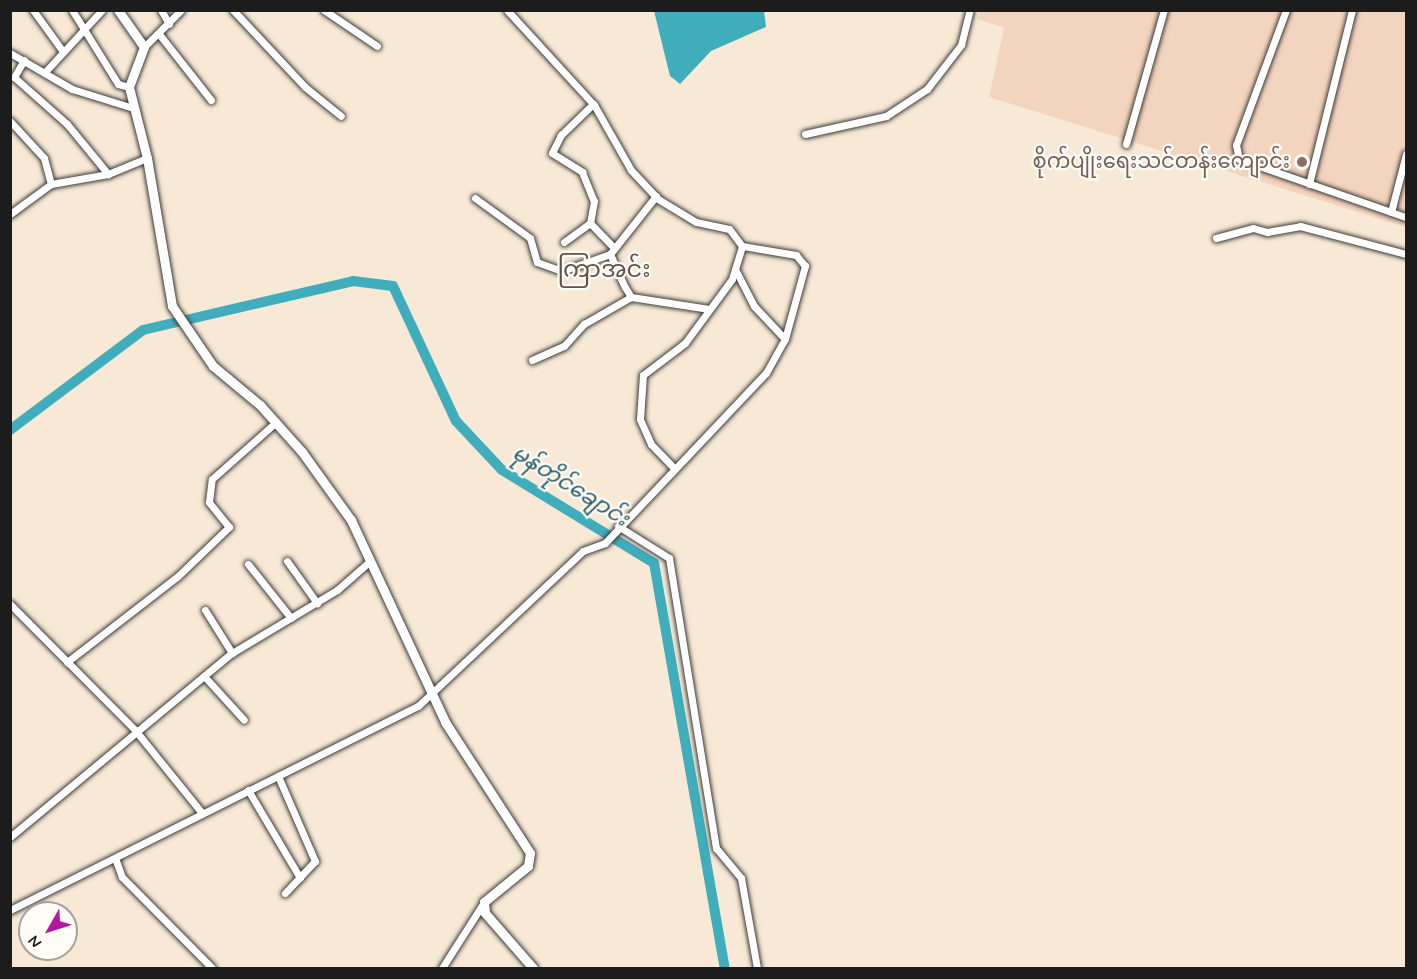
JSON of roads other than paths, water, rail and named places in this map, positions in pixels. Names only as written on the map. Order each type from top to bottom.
[{"type":"street","points":[[33,10],[62,50]]},
{"type":"street","points":[[72,10],[118,84],[129,87]]},
{"type":"street","points":[[45,72],[62,50],[102,10]]},
{"type":"street","points":[[118,10],[144,47]]},
{"type":"street","points":[[161,10],[169,24]]},
{"type":"street","points":[[181,10],[144,47],[129,87],[147,158],[172,306],[213,366],[276,422],[328,484],[369,562],[431,694],[530,853],[528,866],[484,903],[442,969]]},
{"type":"street","points":[[233,10],[305,87],[341,116]]},
{"type":"street","points":[[324,10],[377,46]]},
{"type":"street","points":[[10,910],[248,790],[403,717],[431,694],[583,551],[605,543],[672,466],[766,373],[785,339],[805,266],[796,255],[742,246],[729,229],[696,222],[656,196],[631,170],[593,104],[507,10]]},
{"type":"street","points":[[805,134],[886,116],[927,89],[961,45],[970,10]]},
{"type":"street","points":[[1126,144],[1164,10]]},
{"type":"street","points":[[1286,10],[1236,145],[1239,159],[1407,217]]},
{"type":"street","points":[[1309,184],[1352,10]]},
{"type":"street","points":[[159,34],[211,100]]},
{"type":"street","points":[[10,53],[72,89],[133,108]]},
{"type":"street","points":[[24,60],[14,77],[67,124],[108,174]]},
{"type":"street","points":[[564,242],[590,223],[594,201],[587,180],[552,153],[561,135],[593,104]]},
{"type":"street","points":[[10,122],[44,158],[51,184]]},
{"type":"street","points":[[1390,212],[1407,154]]},
{"type":"street","points":[[10,214],[51,184],[108,174],[147,158]]},
{"type":"street","points":[[475,198],[530,238],[537,262],[562,271],[612,251],[656,196]]},
{"type":"street","points":[[590,223],[612,251],[631,297]]},
{"type":"street","points":[[1216,238],[1253,228],[1267,232],[1300,226],[1407,254]]},
{"type":"street","points":[[672,466],[651,444],[640,419],[643,375],[685,343],[735,269],[742,246]]},
{"type":"street","points":[[735,269],[754,306],[785,339]]},
{"type":"street","points":[[532,360],[564,346],[584,324],[631,297],[709,309]]},
{"type":"street","points":[[67,662],[163,588],[229,527],[209,502],[212,479],[276,422]]},
{"type":"street","points":[[616,528],[669,558],[716,848],[741,878],[758,969]]},
{"type":"street","points":[[288,561],[317,603]]},
{"type":"street","points":[[10,837],[84,780],[135,730],[232,653],[317,603],[369,562]]},
{"type":"street","points":[[248,564],[291,618]]},
{"type":"street","points":[[10,604],[135,730],[202,813]]},
{"type":"street","points":[[205,610],[232,653]]},
{"type":"street","points":[[204,676],[244,720]]},
{"type":"street","points":[[278,776],[314,849],[315,861],[285,893]]},
{"type":"street","points":[[248,790],[300,878]]},
{"type":"street","points":[[115,858],[122,876],[212,969]]},
{"type":"street","points":[[484,903],[484,913],[533,969]]},
{"type":"water","points":[[654,11],[764,11],[766,27],[711,51],[680,84],[670,76]]},
{"type":"waterway","name":"မုန်တိုင်ချောင်း","points":[[10,430],[143,330],[353,281],[393,286],[456,421],[502,470],[654,563],[725,968]]},
{"type":"place","name":"စိုက်ပျိုးရေးသင်တန်းကျောင်း","points":[[1302,162]]},
{"type":"district","name":"ကြာအင်း","points":[[604,271]]}]
